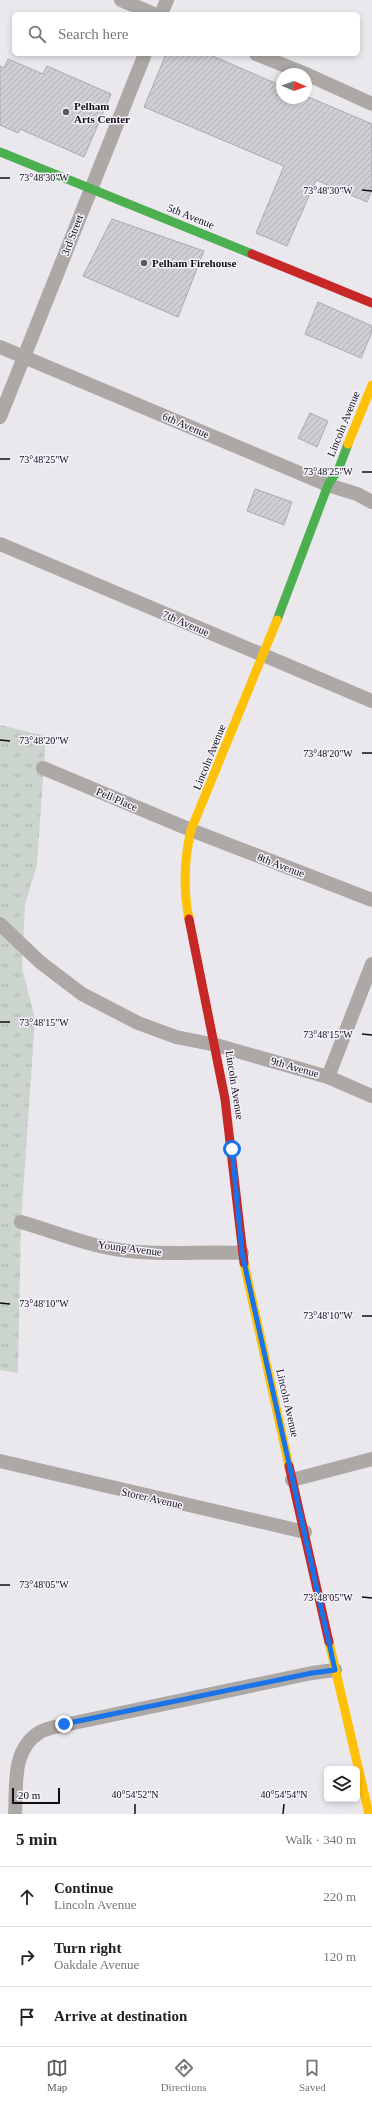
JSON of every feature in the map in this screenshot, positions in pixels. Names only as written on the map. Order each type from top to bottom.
[{"type":"main road","name":"5th Avenue","points":[[0,152],[372,303]]},
{"type":"main road","name":"Lincoln Avenue","points":[[369,1814],[335,1670],[242,1253],[232,1149],[216,1045],[192,935],[183,882],[185,852],[191,830],[263,656],[328,485],[339,468],[372,385]]},
{"type":"street","points":[[121,0],[149,12]]},
{"type":"street","points":[[162,12],[167,0]]},
{"type":"street","name":"3rd Street","points":[[0,417],[25,357],[90,188],[144,56]]},
{"type":"street","points":[[261,56],[291,68]]},
{"type":"street","points":[[312,77],[372,104]]},
{"type":"street","name":"6th Avenue","points":[[0,347],[328,485],[357,494],[372,502]]},
{"type":"street","name":"7th Avenue","points":[[0,544],[372,701]]},
{"type":"street","name":"Pell Place","points":[[43,768],[191,830]]},
{"type":"street","name":"8th Avenue","points":[[191,830],[372,900]]},
{"type":"street","name":"9th Avenue","points":[[0,924],[40,962],[82,994],[138,1024],[176,1037],[216,1045],[328,1077],[372,1096]]},
{"type":"street","points":[[328,1077],[372,964]]},
{"type":"street","name":"Young Avenue","points":[[21,1222],[104,1247],[153,1253],[242,1253]]},
{"type":"street","points":[[292,1480],[372,1459]]},
{"type":"street","name":"Storer Avenue","points":[[0,1461],[305,1532]]},
{"type":"street","points":[[15,1814],[18,1761],[22,1749],[41,1731],[64,1724],[304,1674],[335,1670]]},
{"type":"green space","points":[[0,725],[46,736],[37,865],[25,904],[22,968],[35,1019],[21,1222],[18,1373],[0,1370]]},
{"type":"building","points":[[165,56],[213,56],[276,83],[276,104],[312,104],[312,99],[372,124],[372,190],[367,202],[316,180],[287,246],[256,233],[284,166],[144,107]]},
{"type":"building","name":"Pelham Arts Center","points":[[8,59],[43,74],[47,66],[111,94],[84,157],[20,129],[18,133],[0,125],[0,66],[4,68]]},
{"type":"building","name":"Pelham Firehouse","points":[[112,219],[204,251],[178,317],[83,276]]},
{"type":"building","points":[[318,302],[372,326],[372,332],[361,358],[305,334]]},
{"type":"building","points":[[310,413],[328,421],[317,447],[298,438]]},
{"type":"building","points":[[255,489],[292,502],[284,525],[247,511]]},
{"type":"traffic: fast","points":[[0,152],[252,254]]},
{"type":"traffic: fast","points":[[277,620],[328,485],[339,468],[348,444]]},
{"type":"traffic: slow","points":[[348,444],[372,385]]},
{"type":"traffic: slow","points":[[189,919],[185,874],[191,830],[277,620]]},
{"type":"traffic: slow","points":[[244,1263],[289,1466]]},
{"type":"traffic: slow","points":[[329,1642],[369,1814]]},
{"type":"traffic: jam","points":[[252,254],[372,303]]},
{"type":"traffic: jam","points":[[189,919],[225,1099],[244,1263]]},
{"type":"traffic: jam","points":[[289,1466],[329,1642]]},
{"type":"place","name":"Pelham Arts Center","points":[[66,112]]},
{"type":"place","name":"Pelham Firehouse","points":[[144,263]]},
{"type":"route","points":[[64,1724],[312,1673],[335,1670],[242,1253],[232,1149]]}]
